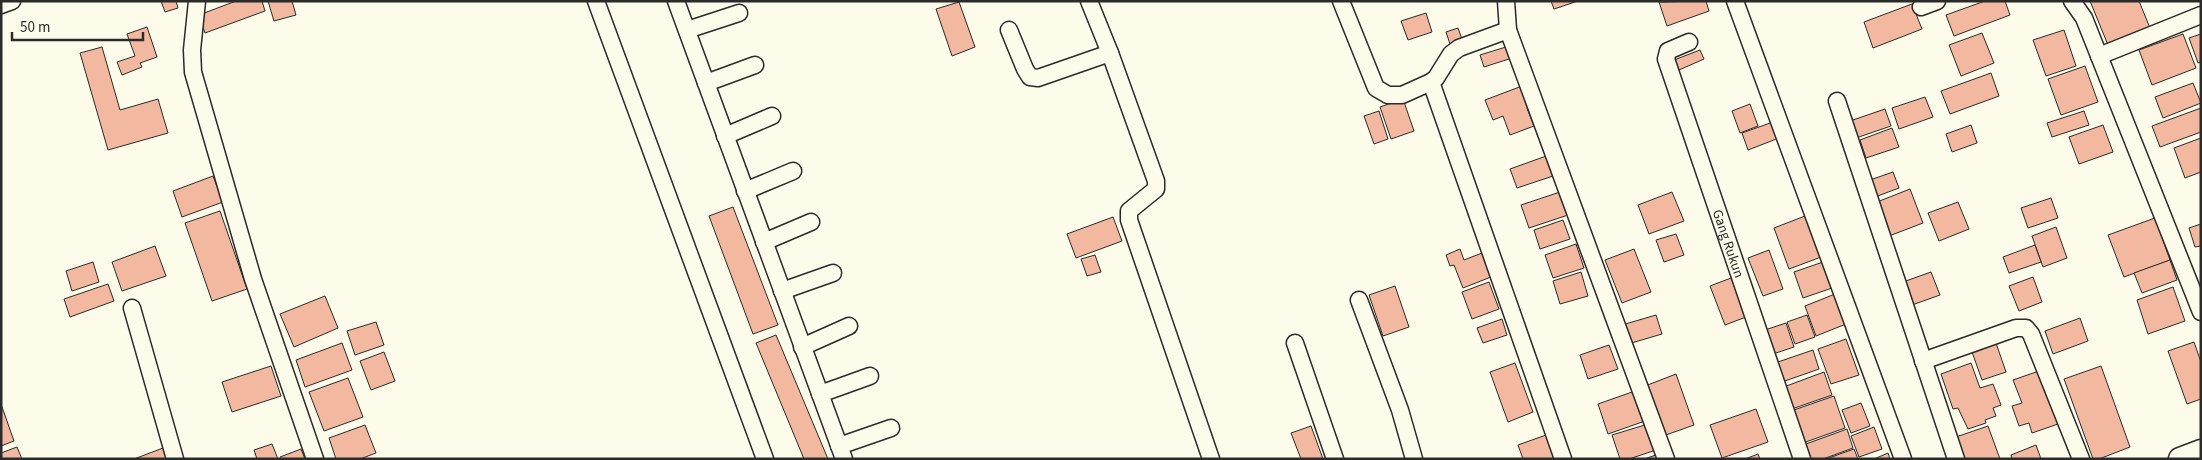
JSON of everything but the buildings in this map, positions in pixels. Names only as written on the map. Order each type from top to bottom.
[{"type":"street","points":[[1,5],[12,1]]},
{"type":"street","points":[[197,1],[192,50],[193,72],[253,279],[315,459]]},
{"type":"street","points":[[596,1],[765,459]]},
{"type":"street","points":[[676,1],[841,452],[891,428]]},
{"type":"street","points":[[1088,1],[1110,53],[1156,181],[1156,189],[1129,211],[1129,220],[1211,459]]},
{"type":"street","points":[[1341,1],[1376,88],[1388,95],[1402,95],[1431,82],[1436,78],[1451,54],[1459,48],[1508,30]]},
{"type":"street","points":[[1506,1],[1508,30],[1666,459]]},
{"type":"street","points":[[1735,1],[1903,459]]},
{"type":"street","points":[[1921,7],[1937,1]]},
{"type":"street","points":[[2072,1],[2084,18],[2201,312]]},
{"type":"street","points":[[687,30],[739,13]]},
{"type":"street","points":[[2099,56],[2201,15]]},
{"type":"street","points":[[1009,30],[1030,77],[1038,78],[1110,53]]},
{"type":"street","name":"Gang Rukun","points":[[1689,42],[1668,51],[1666,59],[1802,459]]},
{"type":"street","points":[[706,83],[755,65]]},
{"type":"street","points":[[1431,82],[1563,459]]},
{"type":"street","points":[[1837,101],[1956,459]]},
{"type":"street","points":[[725,136],[772,116]]},
{"type":"street","points":[[745,191],[793,171]]},
{"type":"street","points":[[764,242],[811,222]]},
{"type":"street","points":[[782,291],[833,273]]},
{"type":"street","points":[[1359,300],[1400,410],[1414,459]]},
{"type":"street","points":[[132,308],[175,459]]},
{"type":"street","points":[[802,347],[849,326]]},
{"type":"street","points":[[1923,361],[2016,328],[2026,328],[2031,334],[2082,459]]},
{"type":"street","points":[[1295,342],[1335,459]]},
{"type":"street","points":[[820,394],[870,376]]},
{"type":"street","points":[[2180,459],[2201,451]]}]
